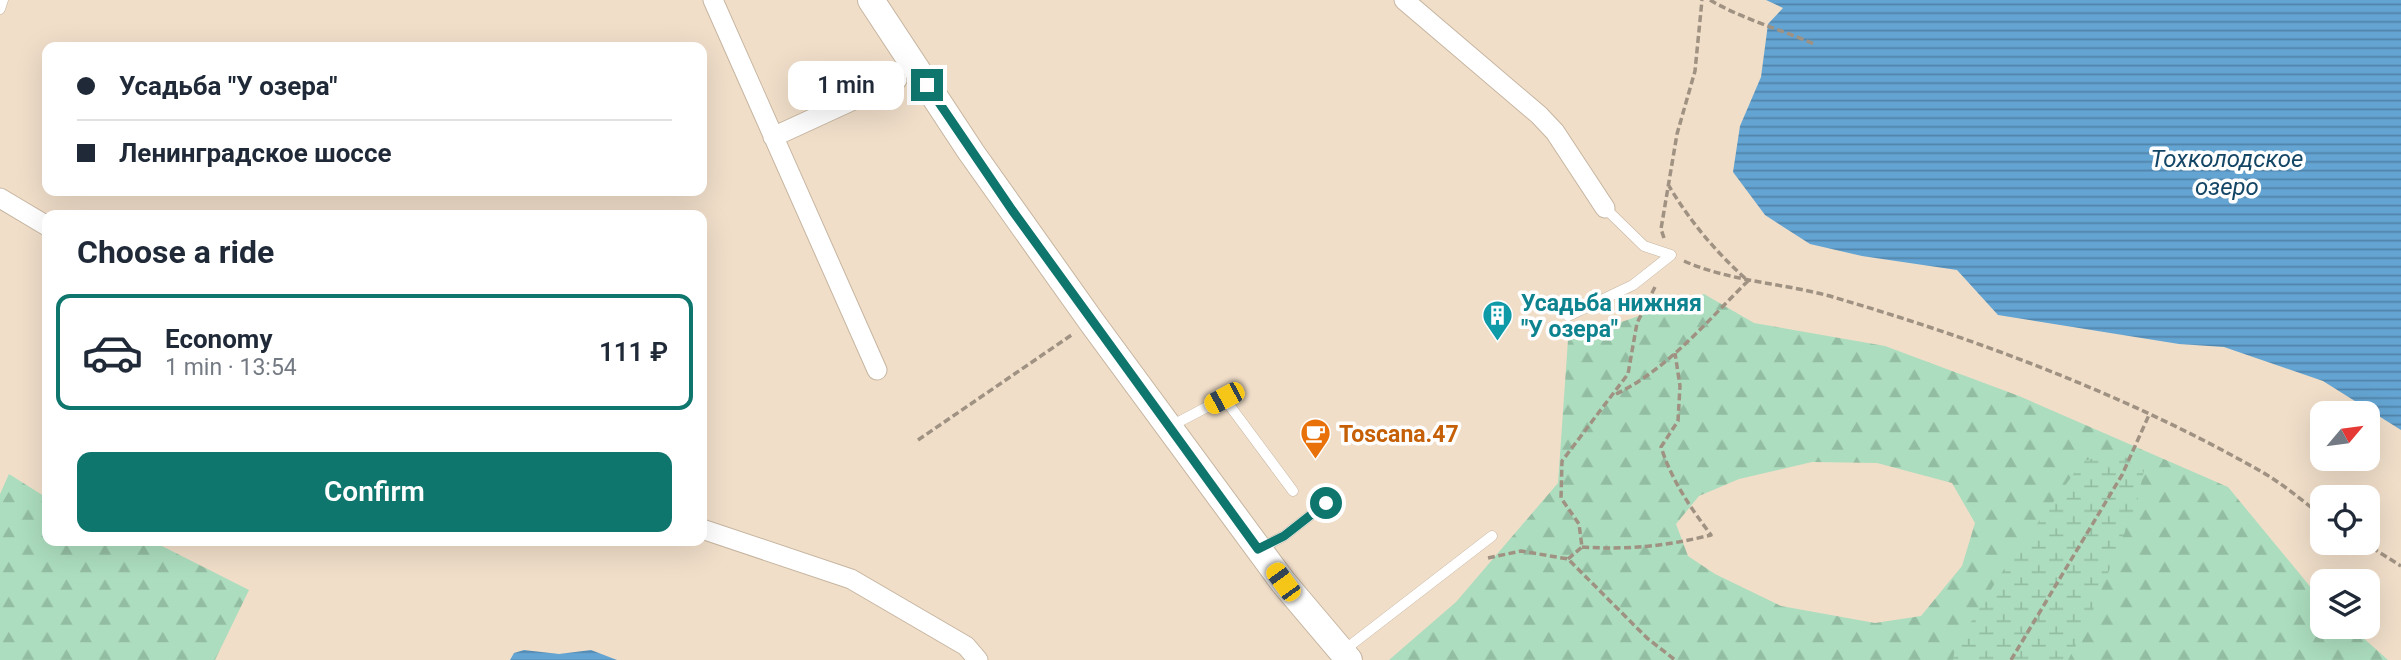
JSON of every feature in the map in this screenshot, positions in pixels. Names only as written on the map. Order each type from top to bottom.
[{"type":"main road","points":[[871,0],[971,152],[1091,321],[1258,549],[1345,656]]},
{"type":"street","points":[[713,0],[877,370]]},
{"type":"street","points":[[1404,0],[1539,115],[1605,208]]},
{"type":"street","points":[[774,137],[897,80]]},
{"type":"street","points":[[0,198],[42,223]]},
{"type":"street","points":[[707,531],[851,579],[966,646],[978,660]]},
{"type":"lane","points":[[0,9],[4,0]]},
{"type":"lane","points":[[1605,208],[1644,246],[1671,255]]},
{"type":"lane","points":[[1568,316],[1633,285],[1671,255]]},
{"type":"lane","points":[[1170,426],[1224,398],[1293,491]]},
{"type":"lane","points":[[1258,549],[1284,536],[1326,503]]},
{"type":"lane","points":[[1345,656],[1492,536]]},
{"type":"path","points":[[1702,0],[1695,71],[1677,134],[1661,229],[1671,255],[1707,272],[1831,296],[2044,369],[2149,415],[2264,472],[2310,507]]},
{"type":"path","points":[[1710,0],[1730,12],[1768,24],[1814,44]]},
{"type":"path","points":[[1669,186],[1690,221],[1717,253],[1748,281]]},
{"type":"path","points":[[1582,547],[1579,524],[1561,498],[1562,461],[1628,374],[1637,323],[1671,255]]},
{"type":"path","points":[[1614,395],[1636,384],[1675,353],[1748,281]]},
{"type":"path","points":[[918,439],[1091,321]]},
{"type":"path","points":[[1568,559],[1582,547],[1620,550],[1656,547],[1711,536],[1684,499],[1661,447],[1678,421],[1680,386],[1675,353]]},
{"type":"path","points":[[2011,660],[2122,475],[2149,415]]},
{"type":"path","points":[[1459,564],[1521,551],[1568,559],[1647,638],[1675,660]]},
{"type":"path","points":[[2380,553],[2401,566]]},
{"type":"green space","points":[[1704,294],[1754,323],[1885,346],[2019,396],[2228,487],[2310,586],[2310,639],[2364,639],[2388,660],[1389,660],[1456,602],[1558,483],[1568,340]],"holes":[[[1812,462],[1877,463],[1952,483],[1975,523],[1962,566],[1921,616],[1875,623],[1781,606],[1715,574],[1688,556],[1676,524],[1699,496],[1739,479]]]},
{"type":"green space","points":[[2112,454],[2144,470],[2137,502],[2087,625],[2068,660],[1953,660],[1955,648],[2000,575],[2083,461]]},
{"type":"green space","points":[[9,474],[42,495],[42,546],[162,546],[249,590],[215,660],[0,660],[0,494]]},
{"type":"water","name":"Тохколодское озеро","points":[[1766,0],[2401,0],[2401,430],[2380,417],[2380,401],[2355,401],[2323,381],[2224,347],[2179,344],[1998,315],[1957,270],[1862,256],[1810,244],[1765,215],[1733,172],[1740,126],[1761,77],[1768,24],[1783,8]]},
{"type":"water","points":[[524,650],[559,654],[591,650],[617,660],[510,660],[514,653]]},
{"type":"place","name":"Усадьба нижняя \"У озера\"","points":[[1498,343]]},
{"type":"place","name":"Toscana.47","points":[[1316,461]]},
{"type":"route","points":[[927,85],[971,152],[1091,321],[1258,549],[1284,536],[1326,503]]}]
